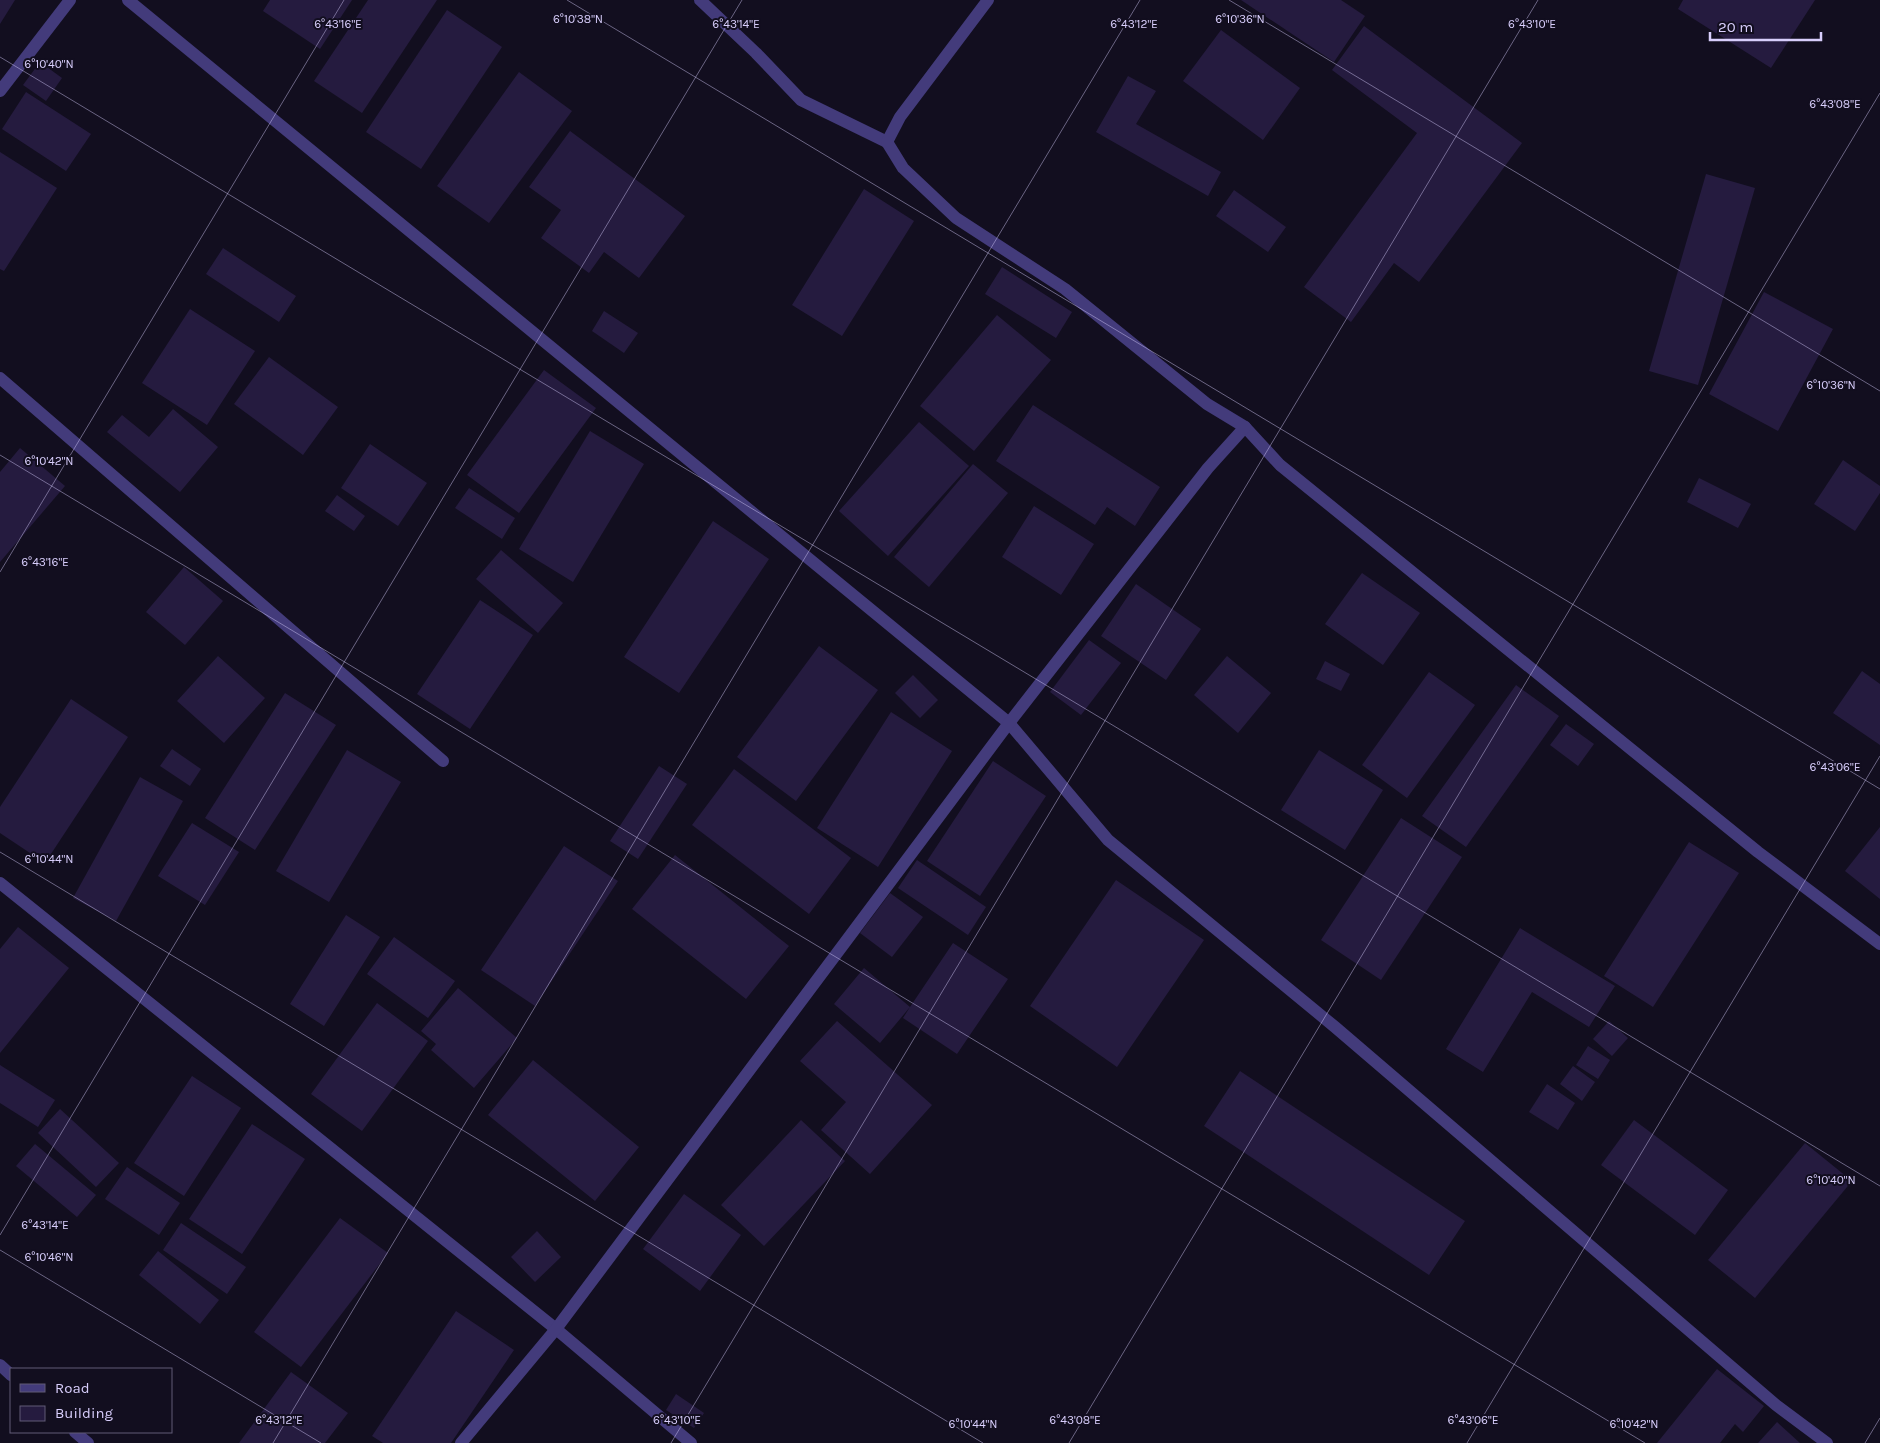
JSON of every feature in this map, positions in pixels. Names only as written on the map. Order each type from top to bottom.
[{"type":"street","points":[[0,91],[70,0]]},
{"type":"street","points":[[128,0],[1009,723],[1108,840],[1335,1027],[1776,1405],[1827,1443]]},
{"type":"street","points":[[700,0],[756,53],[801,100],[887,142],[903,168],[956,218],[1065,289],[1207,404],[1245,427],[1288,472],[1758,852],[1880,944]]},
{"type":"street","points":[[887,142],[900,117],[988,0]]},
{"type":"street","points":[[0,378],[443,761]]},
{"type":"street","points":[[461,1443],[556,1329],[1009,723],[1208,468],[1245,427]]},
{"type":"street","points":[[0,883],[556,1329],[690,1443]]},
{"type":"street","points":[[0,1364],[10,1374]]},
{"type":"street","points":[[76,1433],[88,1443]]},
{"type":"building","points":[[0,0],[15,0],[0,24]]},
{"type":"building","points":[[270,0],[352,0],[320,49],[263,11]]},
{"type":"building","points":[[368,0],[437,0],[362,113],[314,81]]},
{"type":"building","points":[[1241,0],[1341,0],[1365,16],[1334,62]]},
{"type":"building","points":[[1683,0],[1815,0],[1771,68],[1678,9]]},
{"type":"building","points":[[447,10],[502,47],[421,169],[366,132]]},
{"type":"building","points":[[1364,26],[1522,143],[1419,282],[1394,263],[1351,322],[1304,287],[1417,133],[1332,70]]},
{"type":"building","points":[[1221,30],[1300,88],[1263,140],[1183,81]]},
{"type":"building","points":[[40,62],[62,78],[46,101],[23,85]]},
{"type":"building","points":[[519,72],[572,111],[489,223],[437,186]]},
{"type":"building","points":[[1128,76],[1156,91],[1136,124],[1221,172],[1208,196],[1096,132]]},
{"type":"building","points":[[26,92],[91,134],[66,171],[2,129]]},
{"type":"building","points":[[570,131],[685,216],[639,278],[604,252],[589,273],[541,238],[561,210],[529,187]]},
{"type":"building","points":[[0,152],[57,188],[4,271],[0,269]]},
{"type":"building","points":[[1706,174],[1755,188],[1698,385],[1649,371]]},
{"type":"building","points":[[864,189],[914,221],[842,336],[792,305]]},
{"type":"building","points":[[1234,190],[1286,227],[1268,252],[1216,216]]},
{"type":"building","points":[[223,248],[296,296],[279,322],[206,274]]},
{"type":"building","points":[[1002,267],[1072,312],[1056,338],[985,294]]},
{"type":"building","points":[[1764,292],[1833,329],[1778,431],[1709,394]]},
{"type":"building","points":[[190,309],[255,351],[207,425],[142,383]]},
{"type":"building","points":[[604,311],[638,333],[624,353],[592,331]]},
{"type":"building","points":[[997,315],[1051,360],[974,451],[920,406]]},
{"type":"building","points":[[269,357],[338,407],[303,455],[234,404]]},
{"type":"building","points":[[544,370],[596,408],[519,513],[467,475]]},
{"type":"building","points":[[1033,405],[1160,487],[1135,526],[1107,507],[1095,525],[996,461]]},
{"type":"building","points":[[173,409],[218,447],[180,492],[107,432],[122,415],[149,437]]},
{"type":"building","points":[[919,422],[969,466],[888,556],[839,511]]},
{"type":"building","points":[[590,431],[644,464],[573,582],[519,549]]},
{"type":"building","points":[[370,444],[427,483],[398,526],[341,488]]},
{"type":"building","points":[[20,448],[65,486],[0,562],[0,472]]},
{"type":"building","points":[[1843,460],[1880,486],[1880,493],[1855,531],[1814,504]]},
{"type":"building","points":[[973,464],[1008,493],[929,587],[894,557]]},
{"type":"building","points":[[1699,478],[1751,504],[1738,528],[1687,502]]},
{"type":"building","points":[[469,488],[515,518],[502,539],[455,508]]},
{"type":"building","points":[[337,495],[365,516],[354,531],[325,511]]},
{"type":"building","points":[[1034,506],[1094,544],[1061,595],[1002,557]]},
{"type":"building","points":[[713,521],[769,559],[679,693],[624,657]]},
{"type":"building","points":[[501,550],[563,603],[538,633],[476,579]]},
{"type":"building","points":[[184,567],[223,601],[185,645],[146,612]]},
{"type":"building","points":[[1362,573],[1420,613],[1383,665],[1325,624]]},
{"type":"building","points":[[1136,584],[1201,629],[1166,680],[1101,636]]},
{"type":"building","points":[[480,600],[533,635],[470,729],[417,694]]},
{"type":"building","points":[[1089,640],[1121,663],[1081,715],[1050,692]]},
{"type":"building","points":[[819,646],[878,690],[796,801],[737,757]]},
{"type":"building","points":[[218,656],[265,698],[224,743],[177,701]]},
{"type":"building","points":[[1227,656],[1271,693],[1238,733],[1194,695]]},
{"type":"building","points":[[1325,661],[1350,674],[1341,691],[1316,679]]},
{"type":"building","points":[[1862,671],[1880,684],[1880,745],[1833,713]]},
{"type":"building","points":[[1429,672],[1475,705],[1407,798],[1362,765]]},
{"type":"building","points":[[913,675],[938,700],[920,718],[895,693]]},
{"type":"building","points":[[1516,685],[1559,716],[1466,847],[1422,816]]},
{"type":"building","points":[[285,693],[336,725],[255,850],[205,818]]},
{"type":"building","points":[[71,699],[128,737],[45,863],[0,833],[0,807]]},
{"type":"building","points":[[891,712],[952,751],[878,867],[817,828]]},
{"type":"building","points":[[1566,724],[1594,744],[1578,766],[1550,745]]},
{"type":"building","points":[[172,749],[201,769],[190,786],[160,766]]},
{"type":"building","points":[[347,750],[401,782],[329,902],[276,871]]},
{"type":"building","points":[[1319,750],[1383,790],[1345,850],[1281,810]]},
{"type":"building","points":[[993,761],[1046,796],[980,896],[927,861]]},
{"type":"building","points":[[659,766],[687,784],[638,859],[610,841]]},
{"type":"building","points":[[734,769],[851,858],[809,914],[692,825]]},
{"type":"building","points":[[140,777],[183,801],[116,921],[73,898]]},
{"type":"building","points":[[1401,818],[1462,857],[1381,980],[1321,940]]},
{"type":"building","points":[[192,823],[239,852],[205,905],[158,876]]},
{"type":"building","points":[[1880,827],[1880,899],[1845,871]]},
{"type":"building","points":[[1689,842],[1739,873],[1653,1007],[1604,976]]},
{"type":"building","points":[[564,846],[618,881],[535,1006],[481,970]]},
{"type":"building","points":[[675,855],[789,946],[746,999],[632,909]]},
{"type":"building","points":[[917,860],[986,907],[968,935],[898,888]]},
{"type":"building","points":[[1116,880],[1204,940],[1117,1067],[1030,1006]]},
{"type":"building","points":[[890,893],[923,917],[892,957],[860,933]]},
{"type":"building","points":[[346,915],[380,937],[324,1026],[290,1004]]},
{"type":"building","points":[[18,927],[69,968],[0,1053],[0,949]]},
{"type":"building","points":[[1520,928],[1615,986],[1589,1027],[1532,992],[1483,1072],[1446,1049]]},
{"type":"building","points":[[394,937],[455,981],[428,1018],[367,974]]},
{"type":"building","points":[[953,943],[1008,979],[957,1054],[903,1018]]},
{"type":"building","points":[[864,968],[910,1007],[880,1043],[834,1004]]},
{"type":"building","points":[[458,988],[517,1038],[474,1088],[431,1050],[436,1044],[421,1031]]},
{"type":"building","points":[[377,1003],[428,1041],[362,1131],[311,1094]]},
{"type":"building","points":[[837,1021],[932,1105],[870,1174],[821,1130],[846,1102],[800,1061]]},
{"type":"building","points":[[1609,1021],[1628,1038],[1612,1056],[1593,1039]]},
{"type":"building","points":[[1588,1046],[1610,1060],[1598,1079],[1576,1065]]},
{"type":"building","points":[[533,1060],[639,1147],[595,1201],[488,1115]]},
{"type":"building","points":[[0,1065],[55,1100],[38,1127],[0,1103]]},
{"type":"building","points":[[1573,1066],[1595,1082],[1582,1101],[1560,1084]]},
{"type":"building","points":[[1240,1071],[1465,1221],[1429,1275],[1204,1126]]},
{"type":"building","points":[[192,1076],[241,1108],[184,1196],[134,1163]]},
{"type":"building","points":[[1547,1084],[1575,1103],[1558,1130],[1529,1112]]},
{"type":"building","points":[[60,1109],[119,1163],[96,1187],[38,1133]]},
{"type":"building","points":[[801,1120],[845,1161],[764,1246],[721,1205]]},
{"type":"building","points":[[1634,1120],[1728,1190],[1695,1235],[1601,1165]]},
{"type":"building","points":[[252,1124],[305,1159],[242,1254],[189,1219]]},
{"type":"building","points":[[1805,1143],[1852,1181],[1755,1298],[1708,1260]]},
{"type":"building","points":[[35,1144],[96,1195],[77,1217],[16,1166]]},
{"type":"building","points":[[127,1167],[180,1203],[159,1235],[105,1199]]},
{"type":"building","points":[[684,1194],[741,1235],[700,1291],[643,1249]]},
{"type":"building","points":[[340,1218],[388,1253],[301,1367],[254,1332]]},
{"type":"building","points":[[181,1223],[246,1267],[227,1294],[163,1250]]},
{"type":"building","points":[[537,1231],[561,1257],[535,1282],[511,1257]]},
{"type":"building","points":[[158,1251],[219,1300],[200,1324],[139,1275]]},
{"type":"building","points":[[456,1311],[514,1350],[451,1443],[383,1443],[372,1436]]},
{"type":"building","points":[[1717,1369],[1764,1406],[1743,1432],[1735,1424],[1720,1443],[1657,1443]]},
{"type":"building","points":[[291,1372],[348,1413],[325,1443],[239,1443]]},
{"type":"building","points":[[676,1394],[704,1413],[694,1428],[666,1410]]},
{"type":"building","points":[[1777,1422],[1800,1443],[1758,1443]]}]
